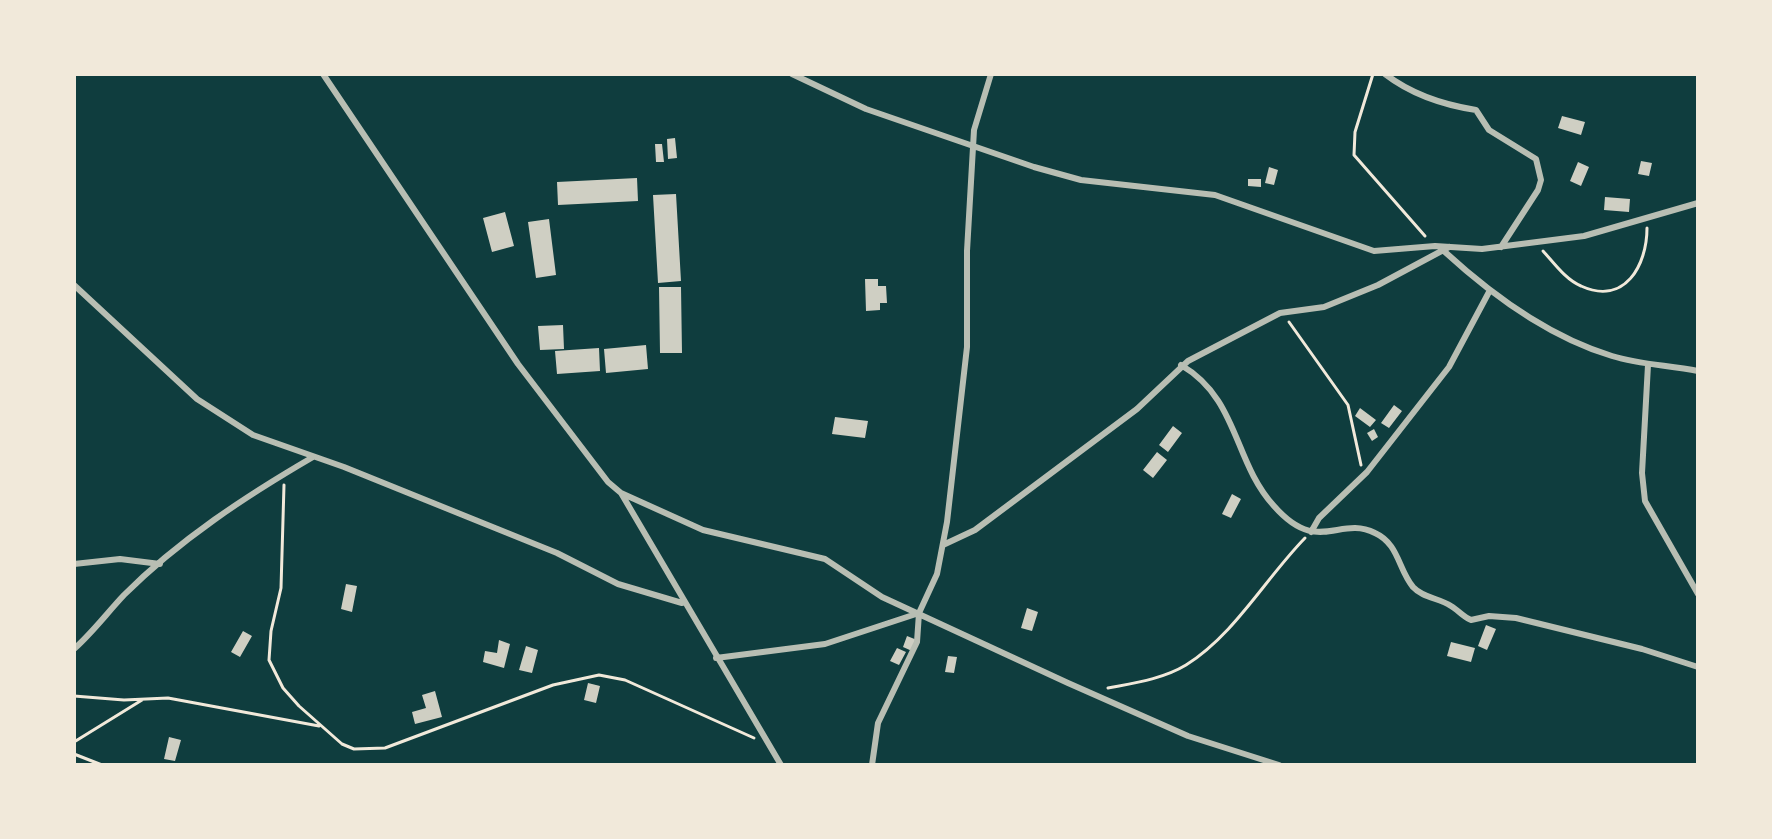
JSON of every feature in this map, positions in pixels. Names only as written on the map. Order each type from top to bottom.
[{"type":"street","points":[[323,74],[518,364],[608,482],[621,493],[703,530],[825,559],[874,592],[1089,693],[1188,736],[1279,765]]},
{"type":"street","points":[[792,74],[855,105],[1066,177],[1215,195],[1360,248],[1379,251],[1435,246],[1447,249],[1501,247],[1584,236],[1698,203]]},
{"type":"street","points":[[872,765],[878,723],[914,651],[919,636],[919,613],[937,574],[942,546],[963,398],[977,110],[991,74]]},
{"type":"street","points":[[1385,74],[1409,90],[1447,105],[1481,113],[1489,130],[1536,159],[1541,180],[1538,190],[1501,247]]},
{"type":"street","points":[[942,546],[975,530],[1137,409],[1181,365],[1280,313],[1341,301],[1447,249]]},
{"type":"street","points":[[1447,249],[1489,292],[1590,348],[1648,365],[1698,371]]},
{"type":"street","points":[[74,285],[197,399],[253,435],[557,553],[618,584],[683,604]]},
{"type":"street","points":[[1311,532],[1319,518],[1363,477],[1449,367],[1489,292]]},
{"type":"street","points":[[1181,365],[1209,387],[1228,412],[1251,472],[1272,505],[1297,526],[1311,532],[1367,529],[1378,533],[1395,549],[1406,575],[1420,594],[1449,604],[1471,620],[1489,616],[1516,618],[1642,649],[1698,667]]},
{"type":"street","points":[[1648,365],[1642,473],[1645,501],[1698,594]]},
{"type":"street","points":[[74,649],[160,564],[219,516],[313,457]]},
{"type":"street","points":[[621,493],[683,604],[781,765]]},
{"type":"street","points":[[74,564],[120,559],[160,564]]},
{"type":"street","points":[[716,658],[825,644],[919,613]]},
{"type":"path","points":[[1373,74],[1355,132],[1354,155],[1435,246]]},
{"type":"path","points":[[1536,243],[1580,286],[1615,289],[1628,282],[1642,265],[1647,219]]},
{"type":"path","points":[[1280,313],[1304,338],[1348,405],[1363,477]]},
{"type":"path","points":[[285,473],[281,588],[271,631],[269,660],[283,688],[319,726],[354,749],[385,748],[553,685],[599,675],[625,680],[769,744]]},
{"type":"path","points":[[1089,693],[1159,677],[1185,666],[1229,627],[1311,532]]},
{"type":"path","points":[[74,696],[194,702],[319,726]]},
{"type":"path","points":[[74,742],[144,699]]},
{"type":"path","points":[[74,754],[102,765]]},
{"type":"building","points":[[1562,116],[1585,122],[1581,135],[1558,128]]},
{"type":"building","points":[[675,138],[677,158],[668,159],[667,139]]},
{"type":"building","points":[[655,144],[662,144],[664,162],[656,162]]},
{"type":"building","points":[[1641,161],[1652,163],[1649,176],[1638,174]]},
{"type":"building","points":[[1578,162],[1589,167],[1581,186],[1570,181]]},
{"type":"building","points":[[1269,167],[1278,170],[1274,185],[1265,183]]},
{"type":"building","points":[[637,178],[638,201],[558,205],[557,182]]},
{"type":"building","points":[[1248,179],[1261,179],[1261,187],[1248,186]]},
{"type":"building","points":[[676,194],[681,281],[658,283],[653,195]]},
{"type":"building","points":[[1605,197],[1630,199],[1629,212],[1604,210]]},
{"type":"building","points":[[505,212],[514,246],[492,252],[483,218]]},
{"type":"building","points":[[549,219],[556,275],[536,278],[528,222]]},
{"type":"building","points":[[865,279],[878,279],[878,286],[886,286],[887,303],[880,303],[880,310],[866,311]]},
{"type":"building","points":[[659,287],[681,287],[682,353],[660,353]]},
{"type":"building","points":[[563,325],[564,349],[540,350],[538,326]]},
{"type":"building","points":[[646,345],[648,369],[606,373],[604,349]]},
{"type":"building","points":[[599,348],[600,371],[557,374],[555,351]]},
{"type":"building","points":[[1394,405],[1402,411],[1389,428],[1381,423]]},
{"type":"building","points":[[1360,408],[1376,420],[1370,427],[1355,416]]},
{"type":"building","points":[[835,417],[868,421],[865,438],[832,434]]},
{"type":"building","points":[[1173,426],[1182,433],[1168,452],[1159,445]]},
{"type":"building","points":[[1374,429],[1378,437],[1372,441],[1367,433]]},
{"type":"building","points":[[1157,452],[1167,460],[1153,478],[1143,470]]},
{"type":"building","points":[[1232,494],[1241,499],[1231,518],[1222,514]]},
{"type":"building","points":[[346,584],[357,586],[352,612],[341,609]]},
{"type":"building","points":[[1027,608],[1038,612],[1032,631],[1021,628]]},
{"type":"building","points":[[1486,625],[1496,629],[1487,650],[1478,646]]},
{"type":"building","points":[[243,631],[252,636],[240,657],[231,652]]},
{"type":"building","points":[[907,636],[917,640],[912,651],[903,647]]},
{"type":"building","points":[[499,640],[510,644],[504,668],[483,662],[485,651],[497,653]]},
{"type":"building","points":[[1451,642],[1475,648],[1471,662],[1447,656]]},
{"type":"building","points":[[526,646],[538,650],[532,673],[519,670]]},
{"type":"building","points":[[897,648],[906,652],[899,665],[890,661]]},
{"type":"building","points":[[948,656],[957,657],[954,673],[945,672]]},
{"type":"building","points":[[588,683],[600,686],[596,703],[584,700]]},
{"type":"building","points":[[435,691],[442,717],[415,724],[412,712],[426,708],[422,695]]},
{"type":"building","points":[[169,737],[181,740],[175,761],[164,759]]}]
